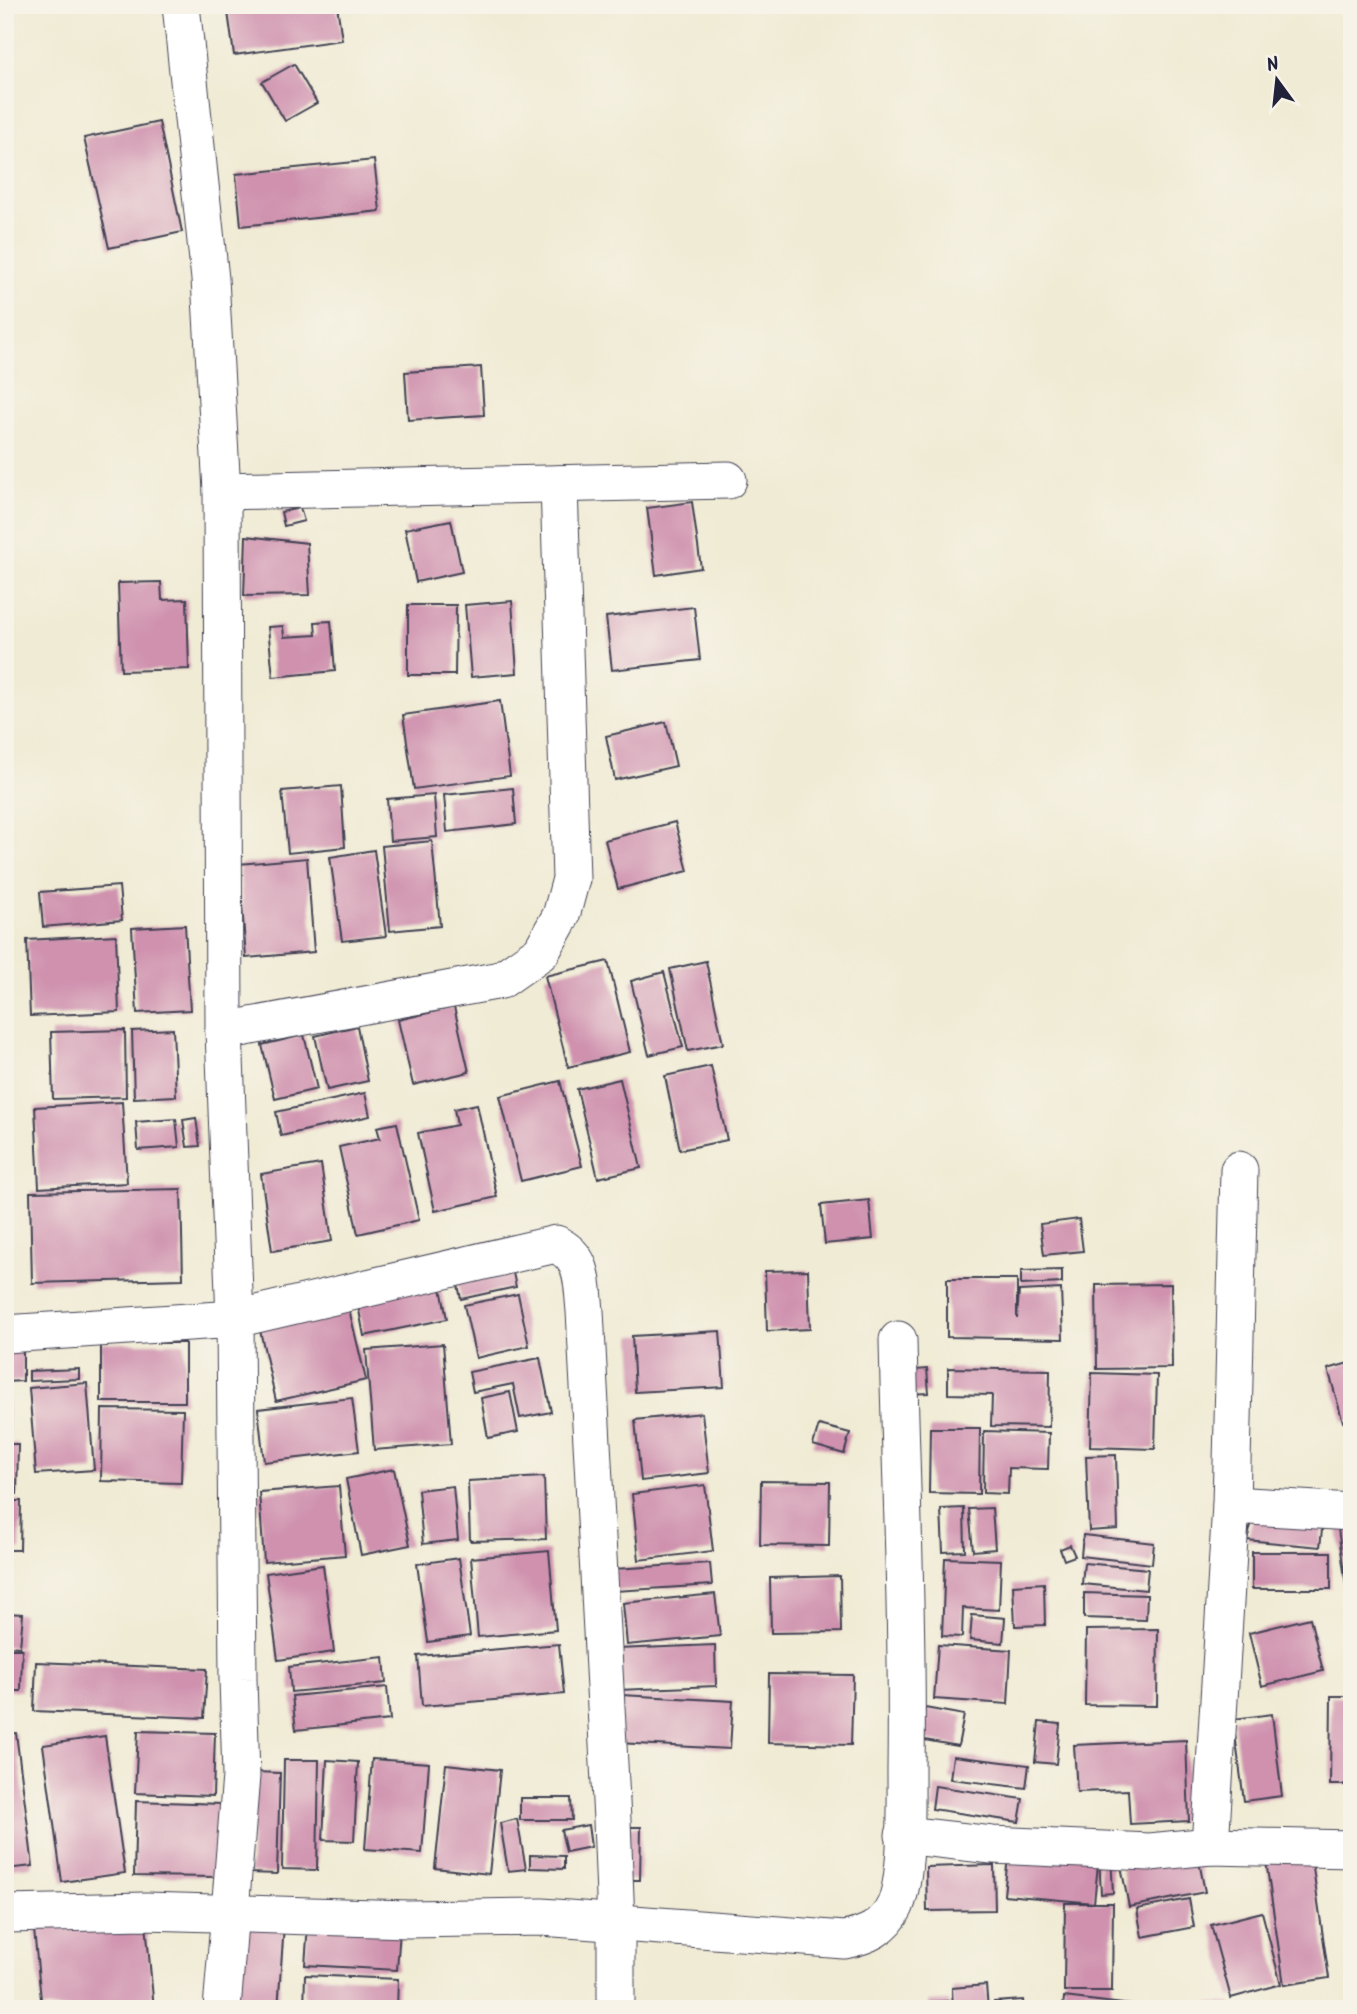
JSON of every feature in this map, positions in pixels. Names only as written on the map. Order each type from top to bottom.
[{"type":"street","points":[[181,5],[210,279],[222,491],[225,1031],[235,1319],[241,1776],[222,2009]]},
{"type":"street","points":[[222,491],[728,480]]},
{"type":"street","points":[[225,1031],[501,980],[541,952],[561,916],[571,879],[559,484]]},
{"type":"street","points":[[1210,1846],[1231,1505],[1239,1170]]},
{"type":"street","points":[[5,1334],[235,1319],[556,1244],[569,1250],[580,1266],[585,1311],[616,1923],[616,2009]]},
{"type":"street","points":[[5,1914],[146,1912],[408,1919],[542,1917],[844,1940],[861,1937],[880,1927],[894,1909],[901,1887],[904,1835],[907,1709],[898,1340]]},
{"type":"street","points":[[1231,1505],[1352,1512]]},
{"type":"street","points":[[904,1835],[992,1845],[1150,1852],[1210,1846],[1352,1849]]},
{"type":"building","points":[[227,5],[337,5],[342,40],[234,55]]},
{"type":"building","points":[[294,64],[317,103],[285,121],[262,82]]},
{"type":"building","points":[[159,122],[182,232],[109,248],[84,138]]},
{"type":"building","points":[[374,160],[380,211],[241,226],[236,174]]},
{"type":"building","points":[[5,168],[12,217],[5,218]]},
{"type":"building","points":[[481,367],[484,415],[408,420],[405,372]]},
{"type":"building","points":[[692,502],[701,568],[656,575],[647,508]]},
{"type":"building","points":[[300,508],[304,521],[284,526],[281,512]]},
{"type":"building","points":[[451,520],[462,572],[416,582],[405,529]]},
{"type":"building","points":[[246,536],[307,543],[310,595],[244,596]]},
{"type":"building","points":[[5,579],[10,579],[10,636],[5,636]]},
{"type":"building","points":[[161,582],[162,600],[187,599],[189,669],[121,671],[118,583]]},
{"type":"building","points":[[512,601],[517,673],[471,677],[465,605]]},
{"type":"building","points":[[408,605],[456,605],[455,675],[408,675]]},
{"type":"building","points":[[694,607],[700,660],[612,670],[606,617]]},
{"type":"building","points":[[331,621],[335,671],[273,677],[268,627],[283,626],[284,637],[316,635],[315,622]]},
{"type":"building","points":[[500,701],[510,776],[414,789],[403,715]]},
{"type":"building","points":[[666,722],[676,766],[615,780],[606,736]]},
{"type":"building","points":[[341,786],[345,847],[288,853],[282,791]]},
{"type":"building","points":[[513,788],[516,824],[447,832],[444,795]]},
{"type":"building","points":[[434,795],[437,837],[390,841],[387,799]]},
{"type":"building","points":[[675,822],[688,871],[618,889],[605,840]]},
{"type":"building","points":[[432,841],[440,926],[390,931],[382,846]]},
{"type":"building","points":[[374,850],[386,936],[342,941],[330,857]]},
{"type":"building","points":[[307,858],[314,952],[246,958],[239,864]]},
{"type":"building","points":[[119,886],[122,920],[43,927],[40,892]]},
{"type":"building","points":[[185,925],[190,1010],[137,1013],[132,928]]},
{"type":"building","points":[[116,935],[119,1012],[30,1016],[27,940]]},
{"type":"building","points":[[608,961],[630,1052],[568,1067],[545,976]]},
{"type":"building","points":[[706,961],[723,1044],[688,1051],[670,969]]},
{"type":"building","points":[[664,972],[683,1047],[649,1055],[631,981]]},
{"type":"building","points":[[454,1007],[469,1072],[413,1085],[398,1020]]},
{"type":"building","points":[[357,1026],[368,1081],[327,1090],[315,1036]]},
{"type":"building","points":[[173,1029],[176,1096],[134,1098],[132,1031]]},
{"type":"building","points":[[125,1030],[126,1097],[53,1099],[51,1032]]},
{"type":"building","points":[[304,1035],[317,1089],[275,1099],[262,1045]]},
{"type":"building","points":[[711,1066],[727,1140],[680,1150],[665,1076]]},
{"type":"building","points":[[620,1079],[641,1168],[598,1178],[577,1089]]},
{"type":"building","points":[[560,1081],[582,1166],[521,1181],[500,1096]]},
{"type":"building","points":[[365,1093],[370,1116],[281,1136],[276,1112]]},
{"type":"building","points":[[122,1102],[127,1183],[39,1188],[35,1107]]},
{"type":"building","points":[[477,1104],[497,1197],[435,1211],[418,1133],[457,1125],[454,1109]]},
{"type":"building","points":[[5,1110],[9,1110],[10,1155],[5,1155]]},
{"type":"building","points":[[196,1118],[200,1146],[187,1147],[183,1120]]},
{"type":"building","points":[[176,1119],[179,1147],[138,1150],[136,1122]]},
{"type":"building","points":[[397,1123],[419,1220],[358,1234],[339,1147],[380,1138],[377,1127]]},
{"type":"building","points":[[321,1164],[332,1241],[272,1251],[261,1174]]},
{"type":"building","points":[[181,1189],[183,1279],[32,1283],[30,1192]]},
{"type":"building","points":[[869,1200],[873,1239],[825,1244],[821,1205]]},
{"type":"building","points":[[1079,1219],[1083,1251],[1044,1255],[1040,1224]]},
{"type":"building","points":[[512,1268],[516,1287],[461,1299],[457,1280]]},
{"type":"building","points":[[808,1270],[810,1329],[767,1331],[765,1271]]},
{"type":"building","points":[[1062,1270],[1062,1283],[1021,1285],[1021,1271]]},
{"type":"building","points":[[947,1279],[1017,1279],[1017,1319],[1019,1291],[1061,1289],[1063,1339],[947,1337]]},
{"type":"building","points":[[440,1283],[447,1319],[364,1336],[357,1300]]},
{"type":"building","points":[[1171,1284],[1172,1368],[1097,1369],[1096,1285]]},
{"type":"building","points":[[518,1294],[529,1346],[476,1358],[464,1305]]},
{"type":"building","points":[[348,1305],[366,1380],[276,1401],[259,1326]]},
{"type":"building","points":[[720,1331],[724,1387],[635,1392],[632,1336]]},
{"type":"building","points":[[101,1343],[185,1343],[185,1402],[101,1402]]},
{"type":"building","points":[[5,1344],[23,1344],[23,1381],[5,1382]]},
{"type":"building","points":[[443,1344],[451,1444],[374,1450],[366,1350]]},
{"type":"building","points":[[540,1358],[551,1412],[520,1418],[513,1384],[473,1392],[469,1372]]},
{"type":"building","points":[[1352,1362],[1352,1419],[1343,1422],[1328,1369]]},
{"type":"building","points":[[948,1368],[1050,1370],[1049,1427],[991,1426],[992,1395],[948,1394]]},
{"type":"building","points":[[79,1369],[79,1379],[29,1381],[29,1371]]},
{"type":"building","points":[[927,1369],[929,1393],[906,1394],[904,1371]]},
{"type":"building","points":[[1092,1373],[1157,1375],[1155,1449],[1090,1447]]},
{"type":"building","points":[[87,1383],[94,1470],[36,1474],[29,1388]]},
{"type":"building","points":[[510,1392],[518,1432],[488,1438],[481,1398]]},
{"type":"building","points":[[5,1394],[8,1394],[9,1435],[5,1435]]},
{"type":"building","points":[[352,1398],[359,1451],[264,1462],[258,1409]]},
{"type":"building","points":[[102,1409],[183,1410],[181,1483],[101,1481]]},
{"type":"building","points":[[702,1413],[709,1473],[641,1481],[635,1420]]},
{"type":"building","points":[[819,1425],[850,1433],[844,1454],[813,1445]]},
{"type":"building","points":[[930,1428],[980,1428],[979,1494],[929,1493]]},
{"type":"building","points":[[984,1431],[1049,1433],[1048,1469],[1009,1468],[1008,1494],[983,1493]]},
{"type":"building","points":[[5,1444],[18,1444],[17,1494],[5,1494]]},
{"type":"building","points":[[1116,1455],[1118,1529],[1089,1531],[1086,1456]]},
{"type":"building","points":[[394,1469],[410,1545],[361,1555],[346,1479]]},
{"type":"building","points":[[544,1477],[546,1539],[470,1541],[468,1481]]},
{"type":"building","points":[[761,1481],[830,1482],[829,1546],[760,1545]]},
{"type":"building","points":[[705,1485],[713,1551],[639,1560],[632,1494]]},
{"type":"building","points":[[339,1486],[345,1555],[264,1562],[259,1492]]},
{"type":"building","points":[[453,1486],[458,1540],[423,1544],[418,1490]]},
{"type":"building","points":[[5,1501],[21,1501],[20,1550],[5,1550]]},
{"type":"building","points":[[964,1508],[965,1551],[943,1552],[941,1509]]},
{"type":"building","points":[[992,1508],[995,1549],[973,1551],[969,1509]]},
{"type":"building","points":[[1253,1518],[1323,1521],[1320,1547],[1247,1540]]},
{"type":"building","points":[[1352,1527],[1352,1606],[1349,1607],[1338,1529]]},
{"type":"building","points":[[1083,1535],[1154,1543],[1152,1564],[1081,1556]]},
{"type":"building","points":[[1070,1545],[1075,1556],[1064,1560],[1060,1549]]},
{"type":"building","points":[[549,1551],[556,1630],[478,1637],[471,1558]]},
{"type":"building","points":[[1252,1552],[1331,1552],[1331,1589],[1252,1589]]},
{"type":"building","points":[[459,1558],[470,1636],[428,1642],[417,1564]]},
{"type":"building","points":[[945,1558],[1001,1560],[999,1610],[963,1608],[962,1637],[942,1636]]},
{"type":"building","points":[[710,1563],[712,1585],[615,1591],[614,1569]]},
{"type":"building","points":[[1084,1563],[1148,1569],[1146,1590],[1082,1584]]},
{"type":"building","points":[[323,1565],[334,1652],[278,1660],[266,1573]]},
{"type":"building","points":[[840,1576],[841,1632],[771,1633],[770,1578]]},
{"type":"building","points":[[1044,1583],[1045,1625],[1015,1626],[1013,1585]]},
{"type":"building","points":[[1084,1593],[1147,1595],[1146,1620],[1084,1618]]},
{"type":"building","points":[[715,1594],[720,1636],[627,1645],[623,1603]]},
{"type":"building","points":[[5,1613],[23,1614],[20,1647],[5,1646]]},
{"type":"building","points":[[972,1615],[1005,1618],[1003,1643],[970,1640]]},
{"type":"building","points":[[1310,1618],[1323,1671],[1262,1686],[1249,1633]]},
{"type":"building","points":[[1158,1629],[1157,1706],[1085,1705],[1086,1630]]},
{"type":"building","points":[[559,1644],[564,1694],[422,1706],[418,1656]]},
{"type":"building","points":[[715,1645],[716,1686],[618,1690],[617,1649]]},
{"type":"building","points":[[938,1645],[1011,1650],[1008,1704],[934,1699]]},
{"type":"building","points":[[5,1649],[22,1649],[21,1691],[5,1691]]},
{"type":"building","points":[[384,1657],[386,1683],[291,1692],[289,1667]]},
{"type":"building","points":[[36,1662],[207,1669],[204,1718],[34,1711]]},
{"type":"building","points":[[769,1674],[853,1675],[851,1745],[768,1743]]},
{"type":"building","points":[[387,1687],[390,1720],[296,1730],[292,1696]]},
{"type":"building","points":[[621,1695],[733,1701],[730,1749],[618,1743]]},
{"type":"building","points":[[1331,1696],[1352,1696],[1352,1785],[1330,1785]]},
{"type":"building","points":[[925,1708],[964,1715],[958,1746],[919,1739]]},
{"type":"building","points":[[1272,1714],[1282,1796],[1244,1801],[1233,1719]]},
{"type":"building","points":[[1039,1722],[1060,1724],[1056,1764],[1035,1762]]},
{"type":"building","points":[[138,1731],[215,1733],[213,1796],[135,1793]]},
{"type":"building","points":[[16,1733],[33,1866],[5,1869],[5,1734]]},
{"type":"building","points":[[105,1736],[125,1873],[62,1882],[43,1745]]},
{"type":"building","points":[[1186,1740],[1189,1821],[1130,1824],[1128,1790],[1077,1792],[1074,1745]]},
{"type":"building","points":[[953,1756],[1029,1765],[1026,1788],[950,1779]]},
{"type":"building","points":[[372,1759],[429,1763],[422,1853],[365,1849]]},
{"type":"building","points":[[284,1760],[319,1760],[317,1870],[282,1869]]},
{"type":"building","points":[[327,1760],[358,1762],[354,1841],[323,1840]]},
{"type":"building","points":[[446,1764],[500,1770],[489,1874],[435,1868]]},
{"type":"building","points":[[254,1772],[280,1773],[277,1874],[250,1873]]},
{"type":"building","points":[[935,1786],[1023,1799],[1019,1822],[932,1809]]},
{"type":"building","points":[[520,1798],[571,1798],[572,1820],[520,1820]]},
{"type":"building","points":[[136,1801],[221,1804],[219,1877],[134,1876]]},
{"type":"building","points":[[517,1819],[526,1869],[508,1871],[500,1823]]},
{"type":"building","points":[[588,1825],[591,1847],[566,1852],[561,1830]]},
{"type":"building","points":[[620,1827],[641,1827],[640,1880],[620,1880]]},
{"type":"building","points":[[1009,1847],[1099,1855],[1094,1903],[1004,1895]]},
{"type":"building","points":[[1197,1851],[1205,1892],[1129,1907],[1121,1866]]},
{"type":"building","points":[[1311,1854],[1329,1978],[1284,1985],[1266,1861]]},
{"type":"building","points":[[530,1855],[564,1856],[564,1869],[530,1868]]},
{"type":"building","points":[[1111,1855],[1113,1893],[1101,1894],[1099,1856]]},
{"type":"building","points":[[994,1865],[995,1910],[927,1911],[926,1867]]},
{"type":"building","points":[[1189,1899],[1194,1927],[1142,1937],[1137,1909]]},
{"type":"building","points":[[1065,1903],[1113,1903],[1112,1991],[1064,1991]]},
{"type":"building","points":[[1262,1912],[1281,1984],[1231,1998],[1211,1925]]},
{"type":"building","points":[[33,1920],[146,1924],[154,2009],[42,2009]]},
{"type":"building","points":[[239,1922],[284,1925],[278,2009],[233,2009]]},
{"type":"building","points":[[308,1924],[400,1930],[397,1970],[305,1965]]},
{"type":"building","points":[[305,1975],[398,1979],[397,2009],[304,2009]]},
{"type":"building","points":[[986,1985],[988,2009],[953,2009],[952,1988]]},
{"type":"building","points":[[1064,1997],[1139,2006],[1139,2009],[1063,2009]]},
{"type":"building","points":[[1023,2000],[1024,2009],[994,2009],[994,2002]]},
{"type":"building","points":[[949,2001],[950,2009],[930,2009],[929,2002]]},
{"type":"building","points":[[1189,2003],[1232,2003],[1232,2009],[1189,2009]]}]
